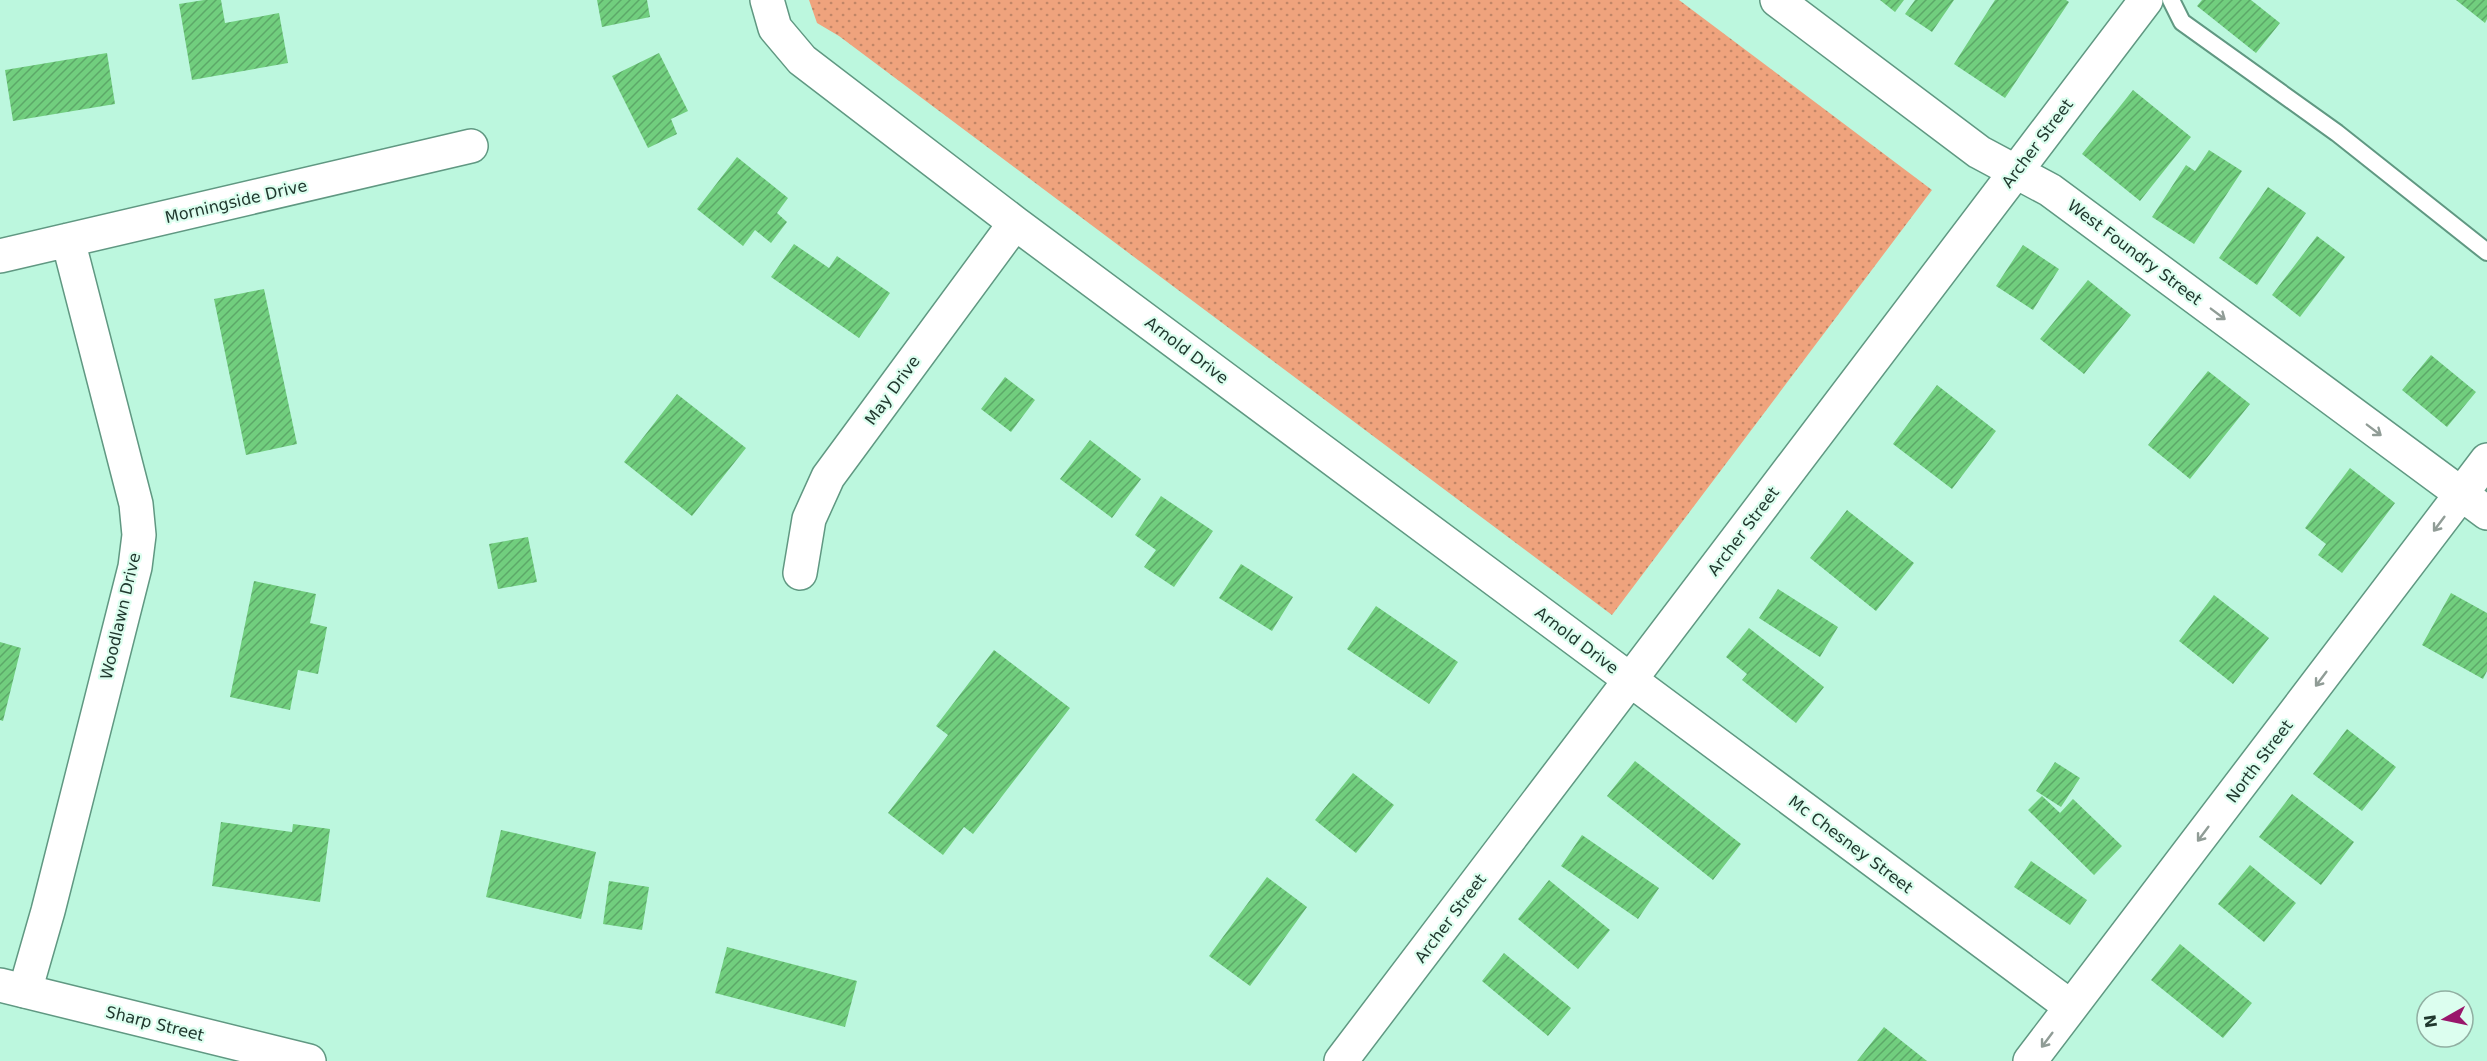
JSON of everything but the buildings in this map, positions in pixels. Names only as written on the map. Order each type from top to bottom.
[{"type":"street","name":"Arnold Drive","points":[[767,0],[775,28],[802,60],[1015,223],[1631,680]]},
{"type":"street","name":"West Foundry Street","points":[[1777,0],[1979,152],[2050,190],[2487,513]]},
{"type":"street","name":"Archer Street","points":[[1341,1061],[2146,0]]},
{"type":"street","name":"Morningside Drive","points":[[0,256],[471,146]]},
{"type":"street","name":"May Drive","points":[[800,573],[809,519],[828,477],[1015,223]]},
{"type":"street","name":"Woodlawn Drive","points":[[13,988],[48,911],[135,567],[138,535],[136,504],[68,240]]},
{"type":"street","name":"North Street","points":[[2030,1061],[2487,460]]},
{"type":"street","name":"Mc Chesney Street","points":[[1631,680],[2071,1007]]},
{"type":"street","name":"Sharp Street","points":[[13,988],[309,1061]]},
{"type":"lane","points":[[2171,0],[2182,22],[2337,133],[2487,252]]},
{"type":"shaded area","points":[[809,0],[1679,0],[1932,190],[1612,615],[839,36],[817,23]]}]
